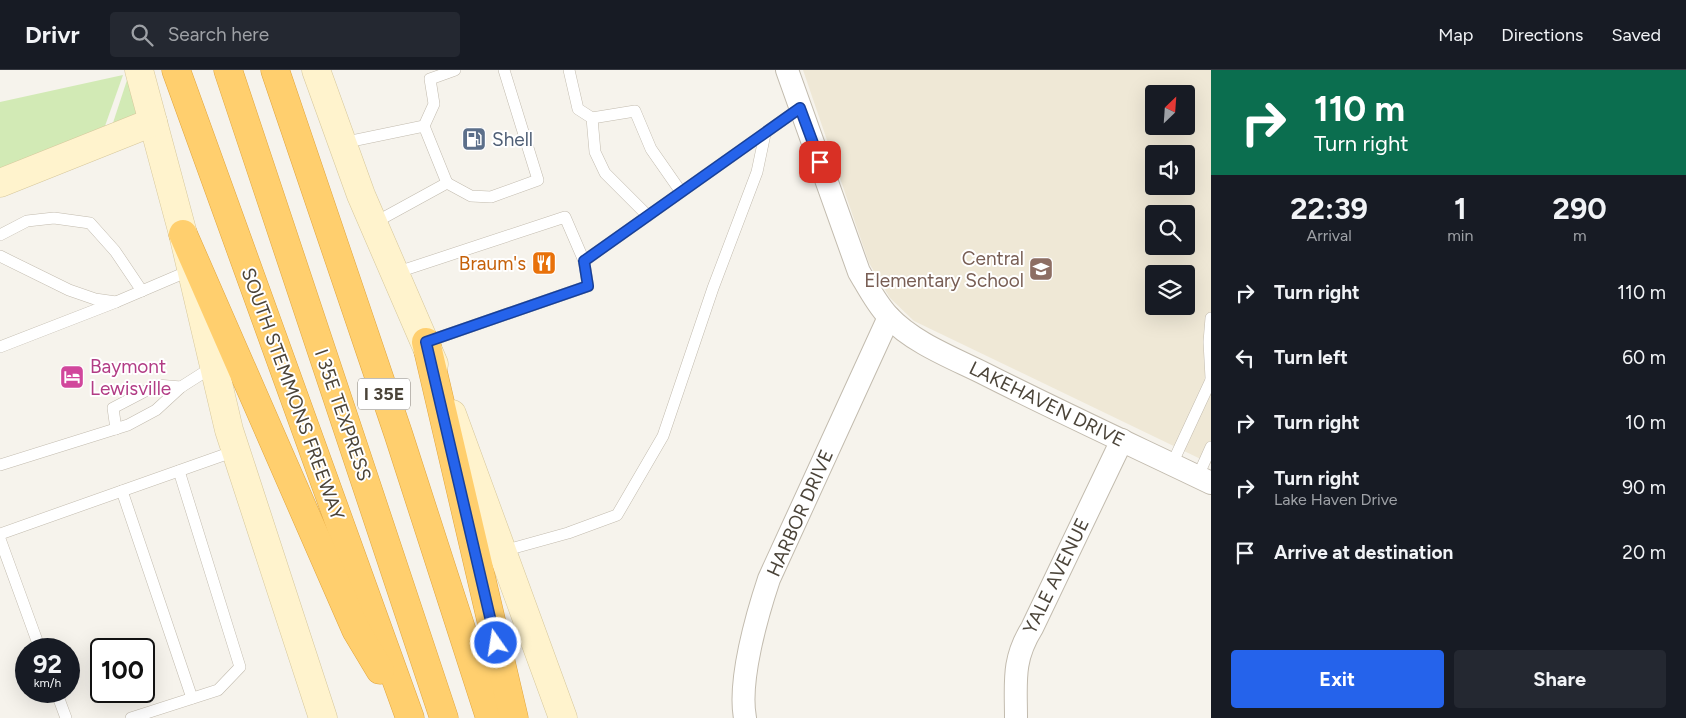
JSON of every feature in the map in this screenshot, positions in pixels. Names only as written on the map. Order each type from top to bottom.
[{"type":"highway","name":"SOUTH STEMMONS FREEWAY","points":[[176,70],[410,718]]},
{"type":"highway","name":"I 35E TEXPRESS","points":[[228,70],[444,718]]},
{"type":"highway","name":"I 35E","points":[[275,70],[490,718]]},
{"type":"highway","points":[[183,234],[356,630],[410,718]]},
{"type":"highway","points":[[426,342],[514,718]]},
{"type":"main road","points":[[138,70],[183,234],[235,450],[323,718]]},
{"type":"main road","points":[[316,70],[342,143],[374,223],[426,342],[563,718]]},
{"type":"main road","points":[[0,182],[153,122]]},
{"type":"street","name":"LAKEHAVEN DRIVE","points":[[787,70],[860,272],[872,295],[888,317],[910,334],[935,349],[1204,480]]},
{"type":"street","name":"HARBOR DRIVE","points":[[745,718],[744,683],[761,603],[769,579],[888,317]]},
{"type":"street","name":"YALE AVENUE","points":[[1016,718],[1016,670],[1020,647],[1032,628],[1122,440]]},
{"type":"lane","points":[[456,70],[428,74],[434,104],[424,126],[447,183],[472,196],[490,197],[538,180],[504,70]]},
{"type":"lane","points":[[568,70],[578,109],[592,118],[635,111],[651,150],[681,192]]},
{"type":"lane","points":[[584,261],[800,108]]},
{"type":"lane","points":[[592,118],[596,152],[605,173],[648,216]]},
{"type":"lane","points":[[342,143],[424,126]]},
{"type":"lane","points":[[503,551],[568,533],[616,515],[622,507],[663,436],[703,314],[757,172],[764,134]]},
{"type":"lane","points":[[374,223],[447,183]]},
{"type":"lane","points":[[395,273],[565,217],[584,261],[588,286],[426,342]]},
{"type":"lane","points":[[0,235],[27,221],[54,218],[90,223],[115,250],[142,291]]},
{"type":"lane","points":[[0,256],[68,290],[95,299],[116,302]]},
{"type":"lane","points":[[0,347],[116,302],[191,270]]},
{"type":"lane","points":[[1172,464],[1211,379],[1209,342],[1211,318]]},
{"type":"lane","points":[[0,465],[116,429],[156,410],[181,387],[214,366]]},
{"type":"lane","points":[[116,429],[113,408],[157,385],[181,387]]},
{"type":"lane","points":[[1204,480],[1211,447]]},
{"type":"lane","points":[[0,534],[235,450]]},
{"type":"lane","points":[[131,718],[218,690],[240,667],[239,658],[179,470]]},
{"type":"lane","points":[[122,490],[192,698]]},
{"type":"lane","points":[[0,538],[36,638]]},
{"type":"lane","points":[[60,703],[66,718]]},
{"type":"shaded area","name":"Central Elementary School","points":[[803,70],[1211,70],[1211,464],[914,321],[890,298],[869,263]]},
{"type":"green space","points":[[123,75],[105,126],[0,172],[0,102]]},
{"type":"green space","points":[[128,77],[140,106],[132,122],[111,129]]},
{"type":"place","name":"Shell","points":[[474,139]]},
{"type":"place","name":"Braum's","points":[[544,263]]},
{"type":"place","name":"Central Elementary School","points":[[1041,269]]},
{"type":"place","name":"Baymont Lewisville","points":[[72,377]]},
{"type":"route","points":[[496,643],[426,342],[588,286],[584,261],[800,108],[820,162]]}]
